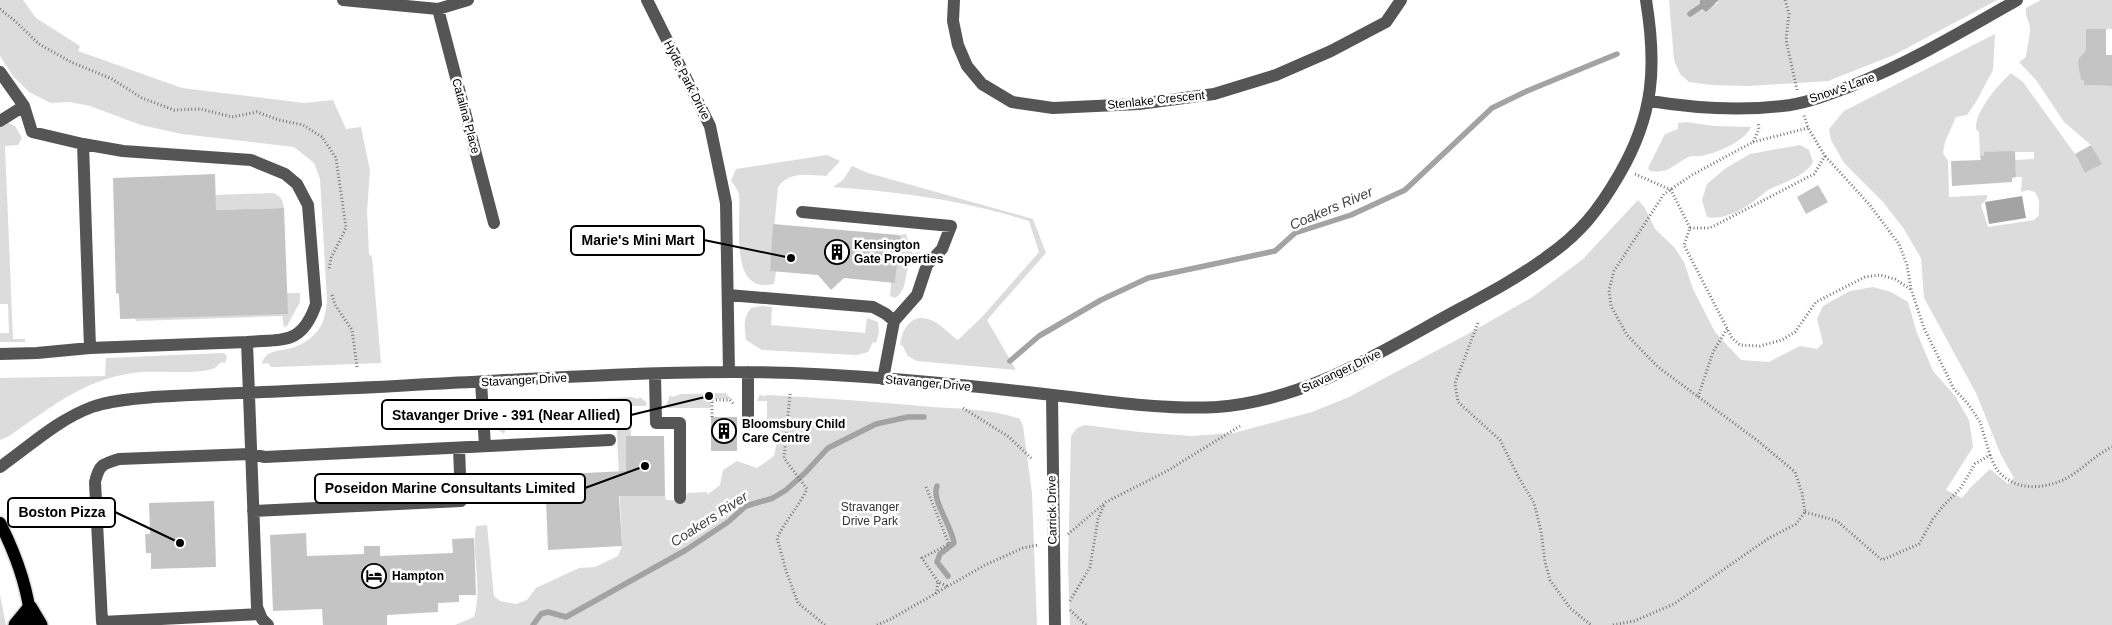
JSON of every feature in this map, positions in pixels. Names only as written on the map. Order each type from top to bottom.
[{"type":"highway","points":[[16,625],[30,608],[40,625]]},
{"type":"main road","points":[[0,523],[22,575],[30,608],[31,625]]},
{"type":"street","points":[[343,0],[438,9],[468,0]]},
{"type":"street","name":"Hyde Park Drive","points":[[647,0],[710,126],[726,203],[729,372]]},
{"type":"street","name":"Stenlake Crescent","points":[[954,0],[953,21],[958,45],[967,66],[982,84],[1012,102],[1053,108],[1139,104],[1214,94],[1276,75],[1331,51],[1386,22],[1401,0]]},
{"type":"street","name":"Stavanger Drive","points":[[0,467],[66,419],[92,407],[120,400],[153,396],[729,372],[884,379],[1141,405],[1215,407],[1269,399],[1296,392],[1354,367],[1544,260],[1595,214],[1623,169],[1639,138],[1650,101],[1652,55],[1646,0]]},
{"type":"street","name":"Snow's Lane","points":[[1650,101],[1683,106],[1757,107],[1783,106],[1824,97],[1881,74],[1929,50],[2017,0]]},
{"type":"street","name":"Catalina Place","points":[[438,9],[494,223]]},
{"type":"street","points":[[0,72],[24,106],[32,132],[123,151],[251,160],[285,174],[298,184],[308,205],[316,304],[311,320],[302,331],[291,338],[247,342],[90,348],[0,354]]},
{"type":"street","points":[[0,121],[24,106]]},
{"type":"street","points":[[83,144],[90,348]]},
{"type":"street","points":[[802,212],[951,226],[942,249],[927,265],[917,295],[894,321],[884,379]]},
{"type":"street","points":[[728,295],[873,307],[894,321]]},
{"type":"street","points":[[247,342],[247,391],[257,606],[262,619],[268,625]]},
{"type":"street","points":[[748,372],[748,417]]},
{"type":"street","points":[[656,374],[656,423],[680,423],[680,498]]},
{"type":"street","points":[[482,382],[485,446]]},
{"type":"street","name":"Carrick Drive","points":[[1052,395],[1055,625]]},
{"type":"street","points":[[260,614],[102,622],[96,482],[98,470],[106,462],[119,459],[250,454],[265,458],[610,440]]},
{"type":"street","points":[[253,511],[461,501],[459,448]]},
{"type":"path","points":[[1785,0],[1789,14],[1786,40],[1808,128],[1824,156],[1869,204],[1899,244],[1908,265],[1911,289],[1924,328],[1937,358],[1954,389],[1980,422],[1990,455],[1999,472],[2018,485],[2036,487],[2053,484],[2068,477],[2103,451],[2112,447]]},
{"type":"path","points":[[1752,142],[1759,129],[1757,107]]},
{"type":"path","points":[[1612,625],[1634,621],[1674,604],[1769,538],[1796,524],[1805,512],[1802,493],[1795,472],[1758,441],[1658,367],[1627,335],[1611,306],[1609,290],[1614,271],[1664,194],[1692,175],[1752,142],[1808,128]]},
{"type":"path","points":[[1690,228],[1710,228],[1814,174],[1824,156]]},
{"type":"path","points":[[1623,169],[1671,190],[1690,228],[1684,245],[1732,338],[1740,345],[1760,346],[1782,340],[1794,332],[1816,302],[1865,277],[1880,275],[1895,279],[1911,289]]},
{"type":"path","points":[[1478,323],[1455,383],[1458,402],[1500,440],[1534,503],[1550,580],[1570,608],[1591,625]]},
{"type":"path","points":[[1698,397],[1713,352],[1727,328]]},
{"type":"path","points":[[790,394],[784,458],[807,489],[799,505],[785,522],[777,538],[786,571],[798,603],[818,621],[826,625]]},
{"type":"path","points":[[712,417],[712,400],[730,400],[736,406]]},
{"type":"path","points":[[963,408],[1009,437],[1032,459]]},
{"type":"path","points":[[1066,536],[1106,502],[1167,471],[1240,426]]},
{"type":"path","points":[[1805,512],[1836,521],[1882,560],[1920,544],[1944,504],[1960,489],[1976,464],[1990,455]]},
{"type":"path","points":[[926,486],[949,544],[922,558],[938,582],[949,587]]},
{"type":"path","points":[[1086,625],[1067,607],[1090,567],[1098,519],[1106,502]]},
{"type":"path","points":[[877,625],[949,587],[985,565],[1023,548],[1038,545]]},
{"type":"path","points":[[936,594],[938,582]]},
{"type":"green space","points":[[0,0],[23,0],[36,18],[80,46],[78,51],[182,88],[304,103],[333,100],[346,129],[361,127],[370,171],[367,211],[369,254],[372,257],[381,363],[276,367],[271,367],[268,363],[262,364],[270,353],[290,349],[310,338],[320,328],[325,316],[327,301],[320,179],[314,163],[294,147],[182,134],[141,125],[90,106],[70,102],[51,103],[29,92],[13,76],[0,56]]},
{"type":"green space","points":[[1669,0],[1700,0],[1700,7],[1717,4],[1719,0],[1997,0],[1894,55],[1828,81],[1748,86],[1711,85],[1689,82],[1680,74],[1674,60]]},
{"type":"green space","points":[[2041,0],[2112,0],[2112,29],[2086,30],[2086,55],[2079,58],[2079,68],[2081,68],[2081,80],[2084,80],[2084,85],[2112,86],[2112,625],[1070,625],[1068,565],[1071,436],[1077,428],[1085,425],[1191,436],[1234,433],[1312,412],[1349,397],[1531,298],[1583,259],[1638,200],[1645,208],[1655,229],[1674,247],[1684,262],[1693,289],[1715,332],[1741,360],[1769,362],[1800,346],[1817,349],[1823,343],[1817,319],[1823,306],[1850,291],[1873,287],[1891,292],[1908,302],[1917,333],[1933,371],[1955,396],[1969,420],[1973,447],[1946,490],[1962,498],[1990,469],[2008,484],[2014,478],[2001,455],[1976,393],[1924,298],[1921,258],[1904,229],[1883,202],[1844,163],[1831,140],[1829,129],[1844,111],[1995,34],[1993,70],[1967,115],[1956,117],[1945,142],[1943,153],[1948,161],[1949,197],[1987,195],[1987,199],[1981,205],[1988,227],[2034,220],[2039,215],[2039,200],[2035,192],[2028,190],[2021,192],[2022,177],[2016,177],[2015,160],[2034,159],[2034,152],[1984,152],[1984,156],[1980,156],[1979,132],[1976,129],[1979,114],[1994,91],[2011,73],[2023,82],[2075,154],[2085,173],[2101,164],[2091,145],[2064,122],[2036,80],[2019,62],[2026,57],[2030,35],[2026,8]]},
{"type":"green space","points":[[7,122],[15,126],[22,138],[18,145],[5,146],[13,339],[25,339],[25,342],[0,342],[0,333],[9,333],[8,304],[0,304],[0,126]]},
{"type":"green space","points":[[1687,122],[1714,126],[1751,127],[1736,142],[1722,149],[1701,156],[1690,156],[1667,170],[1650,171],[1648,168],[1665,134],[1678,129],[1678,123]]},
{"type":"green space","points":[[1800,145],[1809,150],[1813,162],[1805,172],[1768,190],[1735,213],[1714,218],[1707,217],[1702,200],[1707,184],[1726,168],[1750,154]]},
{"type":"green space","points":[[827,155],[840,161],[826,176],[793,176],[778,187],[770,271],[776,271],[774,284],[759,284],[749,278],[743,267],[740,253],[739,194],[731,181],[736,169]]},
{"type":"green space","points":[[852,166],[868,173],[1033,219],[1046,253],[987,320],[1016,370],[917,361],[908,356],[902,345],[900,345],[906,327],[914,320],[926,318],[933,321],[958,340],[982,317],[1039,252],[1029,221],[956,202],[883,191],[833,187],[843,180]]},
{"type":"green space","points":[[273,193],[281,199],[284,208],[216,210],[215,195]]},
{"type":"green space","points":[[906,234],[912,253],[921,252],[911,263],[904,287],[895,298],[890,296],[891,282],[895,282],[898,258],[906,246],[899,235]]},
{"type":"green space","points":[[287,293],[300,293],[300,302],[287,326],[284,327],[282,316],[136,321],[135,318]]},
{"type":"green space","points":[[772,307],[771,325],[865,333],[867,318],[878,322],[879,332],[876,343],[873,342],[868,352],[857,355],[762,350],[746,340],[745,324],[746,316],[751,308]]},
{"type":"green space","points":[[222,353],[227,357],[225,363],[221,362],[216,367],[206,371],[143,372],[105,379],[72,394],[0,440],[0,378],[105,376],[106,358]]},
{"type":"green space","points":[[725,393],[732,399],[711,399],[711,408],[668,408],[666,406],[670,395],[672,397],[681,394]]},
{"type":"green space","name":"Stravanger Drive Park","points":[[760,394],[762,396],[810,397],[977,410],[999,413],[1020,419],[1023,426],[1032,493],[1037,625],[455,625],[474,617],[477,595],[476,526],[487,525],[494,596],[500,601],[516,604],[527,600],[536,588],[579,568],[595,567],[618,556],[622,546],[616,411],[504,416],[504,434],[496,428],[494,416],[499,416],[504,407],[515,403],[632,397],[638,399],[640,397],[647,403],[646,406],[630,406],[631,436],[626,437],[627,496],[665,496],[666,500],[685,501],[687,493],[707,492],[707,495],[720,485],[723,470],[737,461],[757,468],[774,456],[781,423],[767,423],[767,401],[757,401]]},
{"type":"green space","points":[[0,595],[6,625],[0,625]]},
{"type":"shaded area","points":[[1700,0],[1719,0],[1706,12],[1700,7]]},
{"type":"shaded area","points":[[2022,196],[2026,218],[1989,224],[1985,202]]},
{"type":"building","points":[[2086,29],[2106,29],[2106,55],[2112,55],[2112,86],[2084,85],[2084,80],[2081,80],[2078,63],[2079,58],[2086,51]]},
{"type":"building","points":[[2091,145],[2102,164],[2085,173],[2075,154]]},
{"type":"building","points":[[1984,152],[2015,152],[2016,177],[2012,178],[2012,182],[1952,186],[1951,161],[1981,160],[1980,156],[1984,156]]},
{"type":"building","points":[[215,174],[216,210],[284,208],[288,314],[120,319],[119,294],[116,293],[113,178]]},
{"type":"building","points":[[1818,185],[1828,202],[1806,214],[1797,197]]},
{"type":"building","name":"Kensington Gate Properties","points":[[773,224],[899,235],[906,246],[898,258],[895,283],[844,278],[831,290],[818,275],[770,271]]},
{"type":"building","name":"Bloomsbury Child Care Centre","points":[[711,417],[737,417],[737,451],[711,451]]},
{"type":"building","points":[[626,436],[664,436],[665,496],[619,496],[622,546],[548,550],[545,475],[626,471]]},
{"type":"building","points":[[214,501],[216,567],[151,569],[151,553],[146,553],[145,534],[150,534],[149,503]]},
{"type":"building","name":"Hampton","points":[[306,533],[307,556],[364,554],[364,546],[380,546],[380,556],[453,553],[452,539],[474,538],[476,595],[459,595],[459,602],[438,603],[438,612],[387,615],[387,625],[323,625],[322,609],[273,611],[270,535]]},
{"type":"waterway","name":"Coakers River","points":[[1690,14],[1700,7]]},
{"type":"waterway","name":"Coakers River","points":[[1010,361],[1039,336],[1101,300],[1148,278],[1275,251],[1295,233],[1351,215],[1405,190],[1492,108],[1527,91],[1617,54]]},
{"type":"waterway","name":"Coakers River","points":[[533,625],[541,614],[548,612],[566,617],[686,550],[728,522],[746,506],[773,498],[786,490],[805,473],[828,448],[876,424],[908,417],[924,417]]},
{"type":"waterway","points":[[937,486],[936,492],[939,506],[950,529],[954,543],[940,554],[937,562],[948,576]]},
{"type":"place","name":"Kensington Gate Properties","points":[[837,252]]},
{"type":"place","name":"Marie's Mini Mart","points":[[791,258]]},
{"type":"place","name":"Stavanger Drive - 391 (Near Allied)","points":[[709,396]]},
{"type":"place","name":"Bloomsbury Child Care Centre","points":[[724,431]]},
{"type":"place","name":"Poseidon Marine Consultants Limited","points":[[645,466]]},
{"type":"place","name":"Boston Pizza","points":[[180,543]]},
{"type":"place","name":"Hampton","points":[[374,576]]}]
